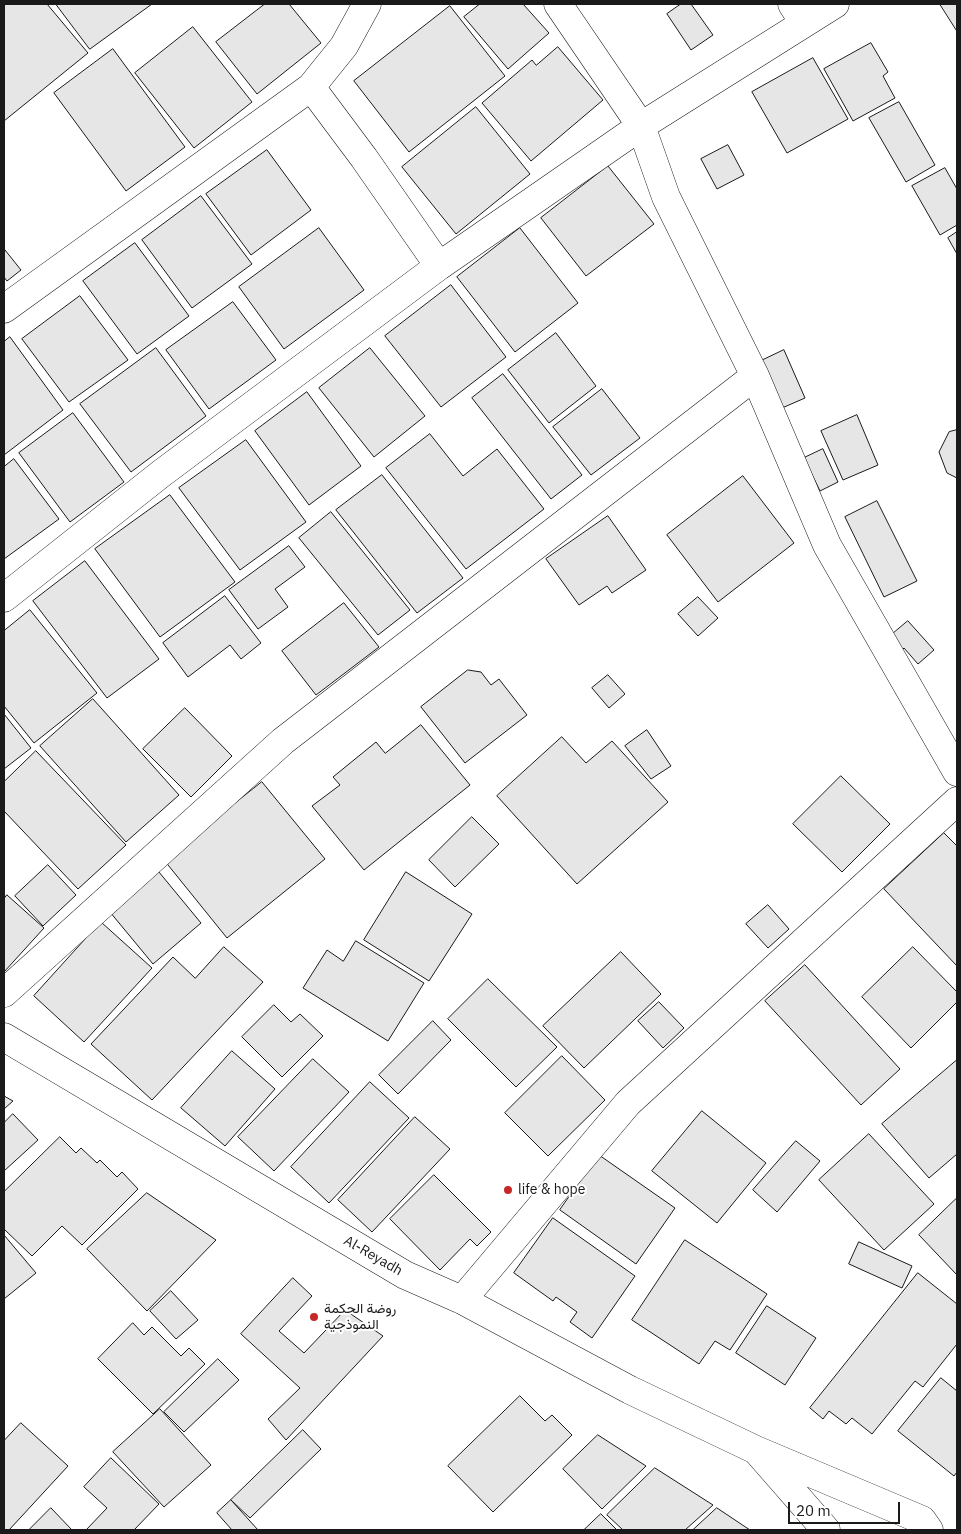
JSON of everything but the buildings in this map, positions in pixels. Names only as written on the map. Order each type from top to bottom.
[{"type":"street","points":[[4,309],[311,87],[344,46],[367,4]]},
{"type":"street","points":[[558,4],[641,126],[666,197],[755,376],[827,545],[957,772]]},
{"type":"street","points":[[4,598],[162,473],[438,266],[641,126],[798,14],[835,4]]},
{"type":"street","points":[[311,87],[364,158],[438,266]]},
{"type":"street","points":[[4,993],[283,741],[755,376]]},
{"type":"street","points":[[462,1300],[628,1103],[957,801]]},
{"type":"street","name":"Al-Reyadh","points":[[4,1037],[405,1275],[462,1300],[630,1390],[756,1450],[922,1520],[929,1530]]},
{"type":"street","name":"Al-Reyadh","points":[[756,1450],[826,1530]]},
{"type":"place","name":"life & hope","points":[[508,1190]]},
{"type":"place","name":"روضة الحكمة النموذجية","points":[[314,1317]]}]
